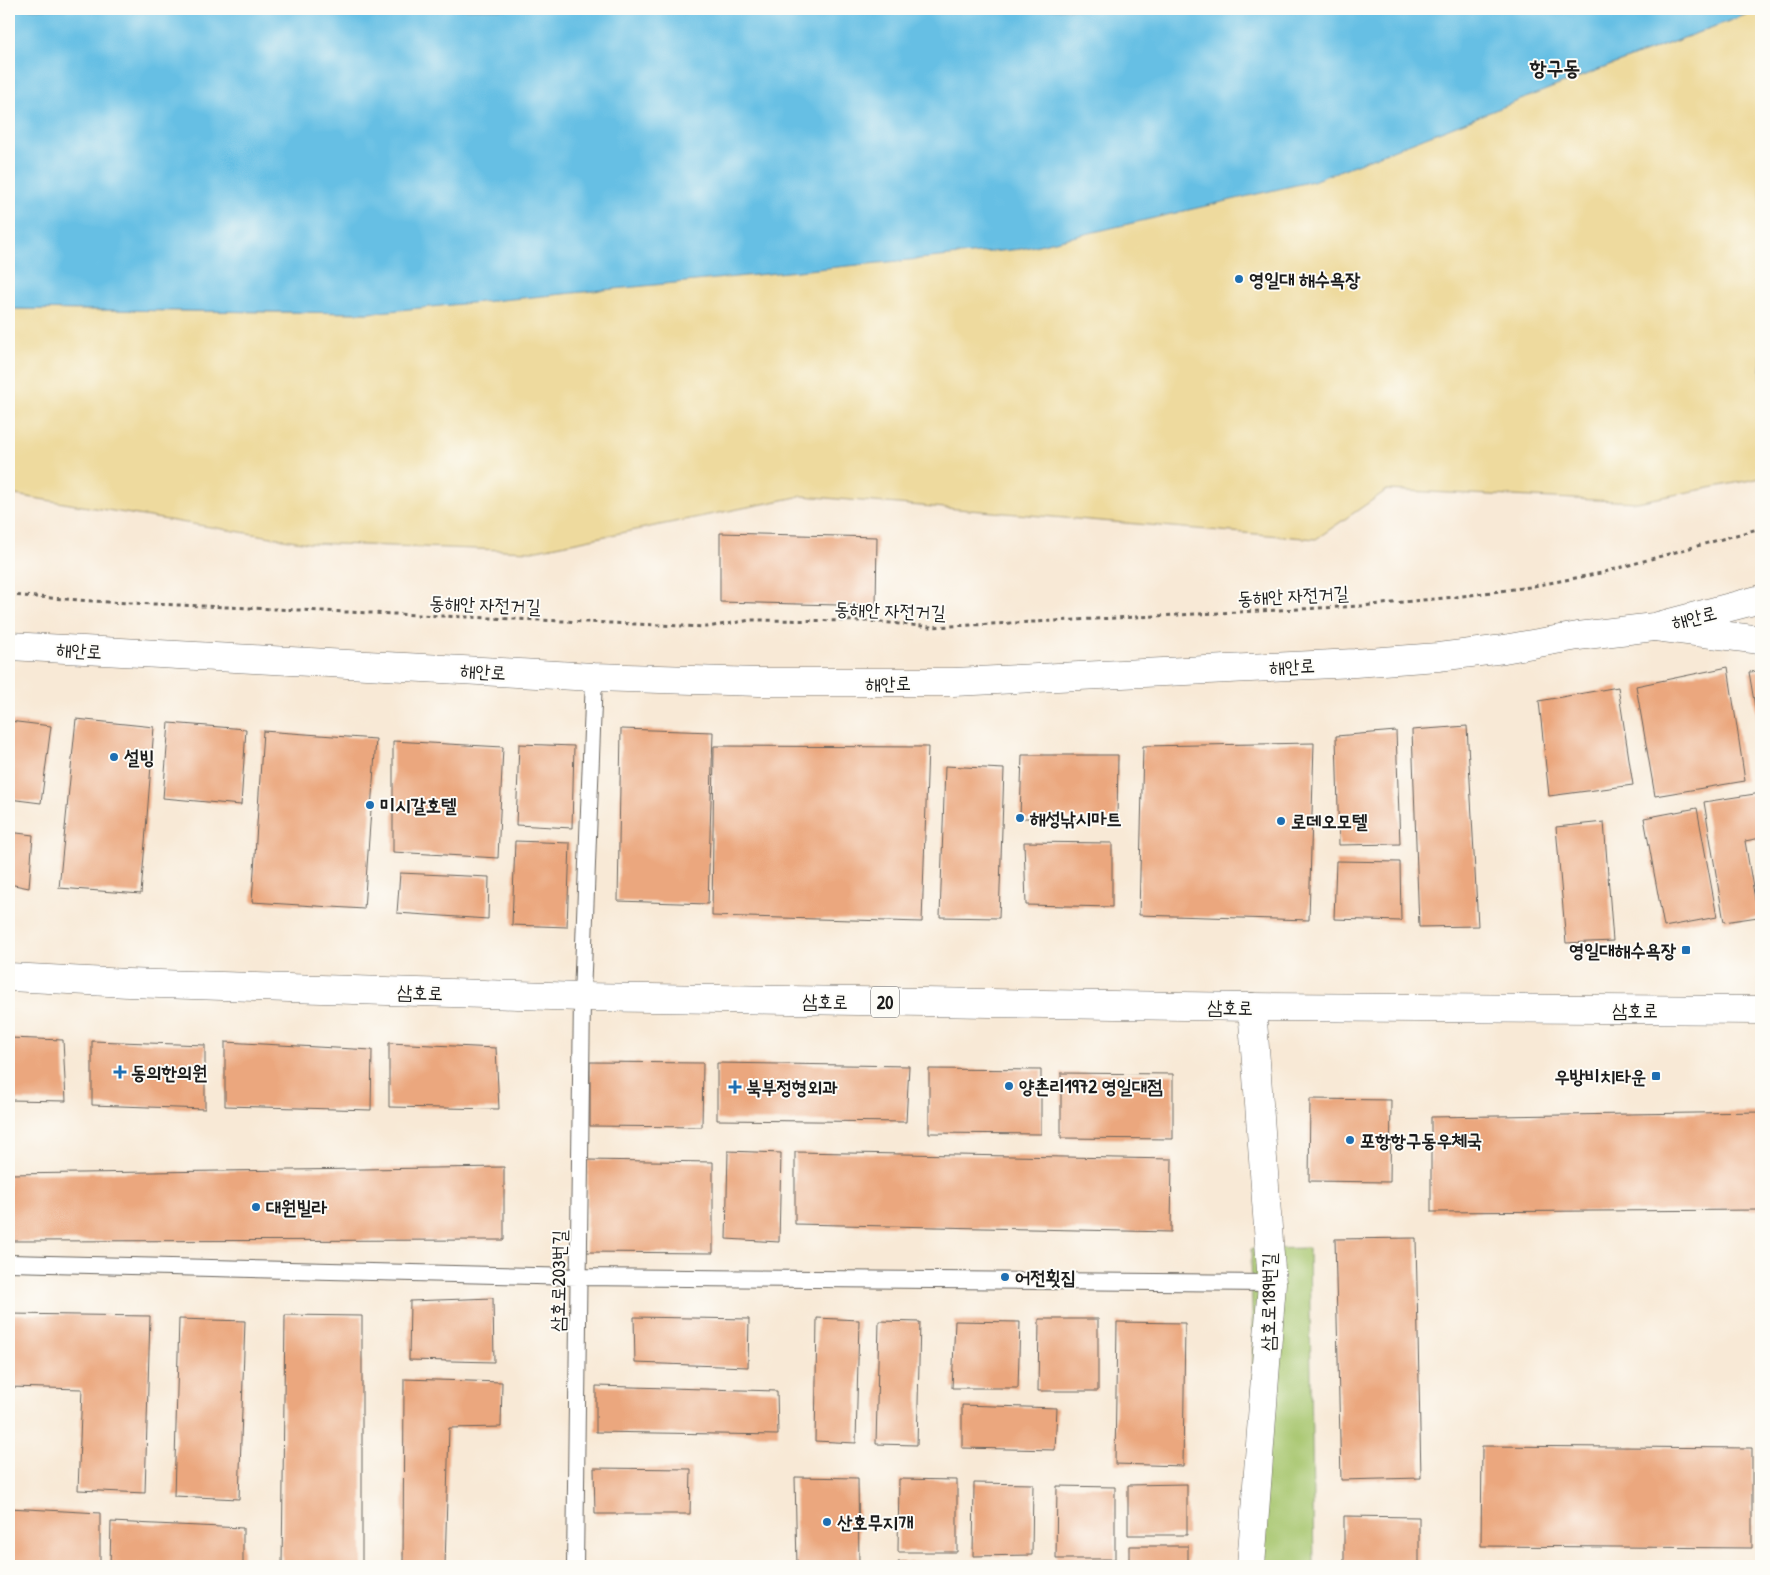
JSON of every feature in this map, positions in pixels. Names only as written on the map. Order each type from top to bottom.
[{"type":"street","name":"해안로","points":[[9,646],[594,677],[759,682],[953,682],[1355,663],[1438,657],[1504,649],[1578,636],[1654,627],[1761,599]]},
{"type":"street","points":[[1654,627],[1761,640]]},
{"type":"street","name":"삼호로","points":[[9,977],[196,986],[582,997],[1252,1007],[1761,1010]]},
{"type":"street","name":"삼호로189번길","points":[[1251,1566],[1272,1282],[1252,1007]]},
{"type":"lane","name":"삼호로203번길","points":[[575,1566],[582,997],[594,677]]},
{"type":"lane","points":[[9,1263],[578,1277],[1272,1282]]},
{"type":"path","name":"동해안 자전거길","points":[[9,595],[117,602],[707,627],[761,620],[870,621],[931,627],[1361,606],[1455,597],[1528,587],[1601,573],[1761,528]]},
{"type":"green space","points":[[1309,1248],[1314,1566],[1256,1566],[1251,1249]]},
{"type":"sand","name":"영일대 해수욕장","points":[[1761,9],[1761,478],[1637,502],[1387,490],[1316,539],[802,496],[532,551],[308,543],[9,494],[9,309],[369,313],[1577,78]]},
{"type":"water","points":[[9,9],[1761,9],[1577,78],[1313,181],[1021,249],[369,313],[9,309]]},
{"type":"building","points":[[720,533],[877,537],[876,606],[720,602]]},
{"type":"building","points":[[1728,667],[1745,781],[1655,796],[1636,686]]},
{"type":"building","points":[[1761,671],[1761,736],[1760,736],[1749,672]]},
{"type":"building","points":[[1618,687],[1633,785],[1549,796],[1539,701]]},
{"type":"building","points":[[76,719],[154,727],[141,894],[59,888]]},
{"type":"building","points":[[9,721],[51,726],[41,803],[9,799]]},
{"type":"building","points":[[169,723],[246,729],[241,805],[163,798]]},
{"type":"building","points":[[1467,726],[1478,926],[1419,927],[1412,730]]},
{"type":"building","points":[[621,729],[713,732],[708,904],[618,901]]},
{"type":"building","points":[[263,731],[376,739],[364,909],[252,902]]},
{"type":"building","points":[[1396,731],[1400,844],[1339,845],[1336,736]]},
{"type":"building","points":[[393,741],[503,747],[498,858],[393,852]]},
{"type":"building","points":[[1314,743],[1309,920],[1139,915],[1143,746]]},
{"type":"building","points":[[519,744],[574,746],[572,828],[516,825]]},
{"type":"building","points":[[714,746],[928,747],[922,922],[712,916]]},
{"type":"building","points":[[1022,755],[1118,755],[1117,819],[1020,818]]},
{"type":"building","points":[[945,766],[1004,769],[999,918],[940,917]]},
{"type":"building","points":[[1761,793],[1761,838],[1745,841],[1758,917],[1724,922],[1704,802]]},
{"type":"building","points":[[1697,808],[1717,917],[1664,927],[1644,818]]},
{"type":"building","points":[[1604,822],[1613,941],[1566,943],[1556,827]]},
{"type":"building","points":[[9,832],[33,835],[29,888],[9,884]]},
{"type":"building","points":[[515,841],[570,843],[567,927],[512,925]]},
{"type":"building","points":[[1024,842],[1112,843],[1112,907],[1026,905]]},
{"type":"building","points":[[1336,861],[1400,862],[1401,921],[1334,919]]},
{"type":"building","points":[[400,873],[489,877],[488,919],[397,913]]},
{"type":"building","points":[[9,1038],[63,1040],[66,1101],[9,1100]]},
{"type":"building","points":[[92,1041],[205,1045],[205,1109],[92,1105]]},
{"type":"building","points":[[225,1042],[372,1050],[371,1110],[225,1106]]},
{"type":"building","points":[[389,1043],[496,1048],[499,1109],[389,1107]]},
{"type":"building","points":[[590,1062],[703,1063],[702,1127],[590,1126]]},
{"type":"building","points":[[717,1063],[909,1066],[906,1122],[717,1120]]},
{"type":"building","points":[[929,1069],[1041,1070],[1041,1134],[929,1133]]},
{"type":"building","points":[[1061,1073],[1173,1074],[1173,1139],[1061,1138]]},
{"type":"building","name":"포항항구동우체국","points":[[1310,1099],[1391,1100],[1390,1182],[1309,1181]]},
{"type":"building","points":[[1761,1112],[1761,1210],[1431,1212],[1431,1117]]},
{"type":"building","points":[[728,1151],[781,1153],[779,1242],[726,1239]]},
{"type":"building","points":[[795,1152],[1172,1159],[1171,1232],[795,1224]]},
{"type":"building","points":[[588,1160],[713,1162],[713,1253],[586,1252]]},
{"type":"building","name":"대원빌라","points":[[504,1167],[504,1240],[9,1241],[9,1174]]},
{"type":"building","points":[[1416,1238],[1421,1478],[1341,1480],[1335,1239]]},
{"type":"building","points":[[493,1298],[494,1362],[409,1360],[410,1301]]},
{"type":"building","points":[[9,1314],[150,1316],[145,1493],[78,1490],[82,1389],[9,1387]]},
{"type":"building","points":[[285,1315],[362,1316],[362,1566],[282,1566]]},
{"type":"building","points":[[634,1317],[749,1319],[748,1367],[635,1363]]},
{"type":"building","points":[[817,1318],[859,1320],[856,1443],[815,1441]]},
{"type":"building","points":[[179,1319],[245,1321],[239,1499],[174,1496]]},
{"type":"building","points":[[1039,1319],[1098,1319],[1098,1391],[1038,1391]]},
{"type":"building","points":[[879,1321],[920,1322],[917,1445],[876,1444]]},
{"type":"building","points":[[955,1321],[1020,1322],[1018,1388],[952,1388]]},
{"type":"building","points":[[1117,1322],[1185,1323],[1183,1466],[1115,1464]]},
{"type":"building","points":[[404,1379],[502,1382],[501,1427],[449,1428],[445,1566],[403,1566]]},
{"type":"building","points":[[596,1386],[777,1391],[778,1435],[596,1432]]},
{"type":"building","points":[[962,1405],[1057,1408],[1055,1450],[962,1448]]},
{"type":"building","points":[[1482,1446],[1752,1448],[1752,1548],[1481,1546]]},
{"type":"building","points":[[594,1468],[691,1469],[690,1514],[595,1514]]},
{"type":"building","name":"산호무지개","points":[[795,1477],[858,1478],[859,1566],[797,1566]]},
{"type":"building","points":[[899,1479],[957,1480],[957,1552],[898,1552]]},
{"type":"building","points":[[974,1483],[1033,1484],[1032,1555],[973,1556]]},
{"type":"building","points":[[1187,1484],[1187,1535],[1128,1535],[1128,1485]]},
{"type":"building","points":[[1057,1486],[1115,1487],[1115,1559],[1056,1559]]},
{"type":"building","points":[[9,1508],[100,1513],[100,1566],[9,1566]]},
{"type":"building","points":[[1344,1516],[1419,1517],[1419,1566],[1344,1566]]},
{"type":"building","points":[[111,1522],[243,1528],[243,1566],[110,1566]]},
{"type":"building","points":[[1129,1546],[1188,1546],[1188,1566],[1129,1566]]},
{"type":"building","points":[[898,1562],[957,1563],[957,1566],[898,1566]]},
{"type":"place","name":"영일대 해수욕장","points":[[1239,279]]},
{"type":"place","name":"설빙","points":[[114,757]]},
{"type":"place","name":"미시갈호텔","points":[[370,805]]},
{"type":"place","name":"해성낚시마트","points":[[1020,818]]},
{"type":"place","name":"로데오모텔","points":[[1281,821]]},
{"type":"place","name":"영일대해수욕장","points":[[1686,950]]},
{"type":"place","name":"동의한의원","points":[[120,1072]]},
{"type":"place","name":"우방비치타운","points":[[1656,1076]]},
{"type":"place","name":"양촌리1972 영일대점","points":[[1009,1086]]},
{"type":"place","name":"북부정형외과","points":[[735,1087]]},
{"type":"place","name":"포항항구동우체국","points":[[1350,1140]]},
{"type":"place","name":"대원빌라","points":[[256,1207]]},
{"type":"place","name":"어전횟집","points":[[1005,1277]]},
{"type":"place","name":"산호무지개","points":[[827,1522]]},
{"type":"district","name":"항구동","points":[[1555,67]]}]
